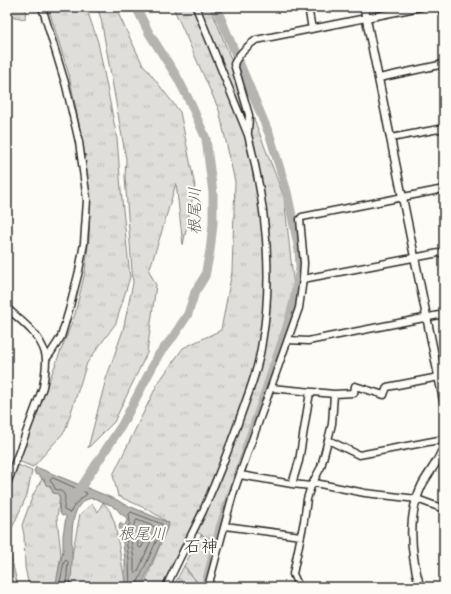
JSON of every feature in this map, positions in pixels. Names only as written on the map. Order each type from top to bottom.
[{"type":"street","points":[[42,7],[66,86],[79,142],[87,200],[84,243],[80,271],[61,337],[46,359]]},
{"type":"street","points":[[166,587],[218,475],[253,379],[258,363],[265,324],[267,289],[266,241],[262,200],[253,152],[248,135],[196,7]]},
{"type":"street","points":[[308,7],[312,29]]},
{"type":"street","points":[[364,7],[427,317],[442,377],[444,403]]},
{"type":"street","points":[[248,135],[249,115],[234,64],[241,54],[256,40],[421,7]]},
{"type":"street","points":[[441,7],[444,14]]},
{"type":"street","points":[[379,78],[444,64]]},
{"type":"street","points":[[391,138],[444,128]]},
{"type":"street","points":[[208,587],[233,494],[299,308],[304,263],[300,219],[302,217],[444,189]]},
{"type":"street","points":[[303,279],[444,252]]},
{"type":"street","points":[[7,308],[37,336],[45,353],[46,359],[43,388],[7,484]]},
{"type":"street","points":[[288,340],[308,341],[444,314]]},
{"type":"street","points":[[271,388],[334,394],[354,393],[356,386],[384,395],[387,387],[442,377]]},
{"type":"street","points":[[292,484],[299,461],[310,392]]},
{"type":"street","points":[[299,587],[293,574],[307,499],[311,486],[321,467],[332,424],[334,394]]},
{"type":"street","points":[[328,440],[360,455],[444,439]]},
{"type":"street","points":[[420,587],[413,556],[413,521],[417,499],[422,486],[437,461],[444,445]]},
{"type":"street","points":[[240,475],[292,484],[311,486],[315,484],[365,493],[417,499],[444,509]]},
{"type":"street","points":[[225,526],[301,536]]},
{"type":"green space","points":[[7,7],[26,7],[25,19],[10,16],[7,17]]},
{"type":"green space","points":[[48,7],[86,7],[98,42],[117,138],[130,277],[116,323],[87,363],[65,431],[33,467],[18,461],[75,314],[85,272],[89,238],[90,194],[82,139],[69,75]]},
{"type":"green space","points":[[97,7],[115,7],[142,63],[180,112],[195,186],[183,245],[176,183],[149,271],[156,285],[147,353],[114,422],[88,448],[106,379],[123,330],[133,283],[125,177],[126,159],[101,19]]},
{"type":"green space","points":[[173,7],[210,7],[217,23],[284,197],[295,296],[266,387],[238,464],[213,540],[190,529],[163,587],[143,587],[169,523],[149,510],[118,496],[113,475],[158,383],[183,348],[221,330],[232,272],[235,182],[219,110]]},
{"type":"green space","points":[[18,465],[32,471],[27,495],[7,539],[7,495]]},
{"type":"green space","points":[[42,479],[60,495],[57,518],[61,554],[56,587],[29,587],[25,567],[24,535],[22,525],[33,495]]},
{"type":"green space","points":[[103,502],[110,511],[115,524],[126,587],[70,587],[72,555],[80,514],[92,504],[98,512]]},
{"type":"green space","points":[[201,535],[215,543],[203,587],[201,587],[184,566]]},
{"type":"green space","points":[[7,539],[18,587],[7,587]]},
{"type":"green space","points":[[184,566],[201,587],[173,587]]},
{"type":"water","points":[[36,467],[169,523],[141,587],[126,587],[125,560],[122,535],[119,527],[120,523],[124,526],[127,521],[126,517],[112,505],[91,498],[77,508],[75,515],[72,533],[72,572],[69,587],[55,587],[63,550],[63,535],[66,517],[65,515],[62,516],[60,513],[60,500],[58,494],[53,493],[50,486],[46,485],[44,479],[42,479],[39,475],[36,475],[34,471]]},
{"type":"waterway","name":"根尾川","points":[[76,495],[122,425],[159,354],[173,337],[188,314],[195,292],[205,276],[210,251],[213,224],[213,193],[206,139],[191,104],[177,77],[149,33],[136,7]]},
{"type":"waterway","points":[[216,7],[270,136],[287,192],[299,250],[300,268],[293,305],[246,449]]},
{"type":"waterway","points":[[205,587],[220,528],[230,497]]},
{"type":"district","name":"石神","points":[[201,549]]}]
